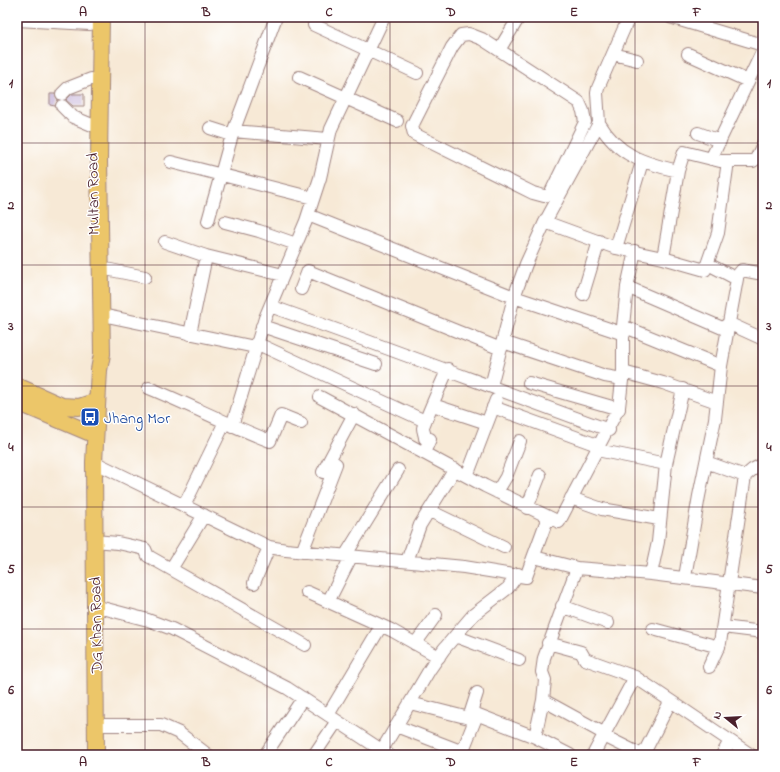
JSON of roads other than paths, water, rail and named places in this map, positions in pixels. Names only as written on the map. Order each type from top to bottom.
[{"type":"main road","name":"Multan Road","points":[[94,19],[91,79],[94,353],[99,370]]},
{"type":"main road","name":"Multan Road","points":[[94,19],[102,315],[102,354],[99,370],[95,435],[94,495]]},
{"type":"main road","points":[[17,386],[62,406],[79,407],[97,401]]},
{"type":"main road","points":[[17,402],[95,435]]},
{"type":"main road","name":"DG Khan Road","points":[[94,495],[96,755]]},
{"type":"street","points":[[208,221],[233,133],[276,17]]},
{"type":"street","points":[[184,506],[228,424],[262,326],[308,215],[320,178],[328,139],[345,97],[384,17]]},
{"type":"street","points":[[499,50],[519,17]]},
{"type":"street","points":[[467,476],[493,407],[502,346],[514,297],[526,264],[545,222],[599,123],[597,93],[629,17]]},
{"type":"street","points":[[670,17],[763,45]]},
{"type":"street","points":[[17,20],[94,19]]},
{"type":"street","points":[[314,25],[417,73]]},
{"type":"street","points":[[469,34],[482,39],[499,50],[579,102],[583,111],[585,122],[550,194],[544,196],[534,193],[414,134],[412,126],[449,53],[461,35],[469,34]]},
{"type":"street","points":[[711,160],[763,50]]},
{"type":"street","points":[[613,54],[637,60]]},
{"type":"street","points":[[688,54],[748,81]]},
{"type":"street","points":[[299,77],[397,121]]},
{"type":"street","points":[[91,79],[68,88],[62,100],[73,117],[92,125]]},
{"type":"street","points":[[599,123],[623,151],[642,162],[678,172]]},
{"type":"street","points":[[210,128],[233,133],[328,139]]},
{"type":"street","points":[[698,133],[720,141]]},
{"type":"street","points":[[663,258],[678,172],[684,152],[711,160],[755,160],[763,144]]},
{"type":"street","points":[[545,222],[616,248],[663,258],[703,270],[706,269],[718,233],[728,161]]},
{"type":"street","points":[[171,162],[313,198]]},
{"type":"street","points":[[616,248],[642,162]]},
{"type":"street","points":[[308,215],[514,297],[624,330],[721,366]]},
{"type":"street","points":[[225,222],[259,231],[296,244]]},
{"type":"street","points":[[583,294],[598,241]]},
{"type":"street","points":[[165,242],[206,256],[284,273],[304,283],[308,271],[502,346],[605,376],[623,375],[682,390],[717,402]]},
{"type":"street","points":[[320,397],[527,508],[559,522],[609,430],[618,409],[623,375],[627,287],[635,251]]},
{"type":"street","points":[[190,334],[206,256]]},
{"type":"street","points":[[708,264],[736,277]]},
{"type":"street","points":[[101,268],[144,277]]},
{"type":"street","points":[[685,577],[717,402],[721,366],[736,277],[742,270],[763,274]]},
{"type":"street","points":[[627,287],[728,327],[763,339]]},
{"type":"street","points":[[270,306],[448,369],[609,430]]},
{"type":"street","points":[[102,315],[190,334],[255,345],[425,420]]},
{"type":"street","points":[[262,326],[376,364]]},
{"type":"street","points":[[424,452],[430,440],[425,438],[423,429],[425,420],[448,369]]},
{"type":"street","points":[[529,382],[618,409]]},
{"type":"street","points":[[149,388],[200,409],[228,424],[270,441],[281,415],[301,423]]},
{"type":"street","points":[[651,574],[658,542],[659,519],[666,464],[682,390]]},
{"type":"street","points":[[433,405],[487,423]]},
{"type":"street","points":[[493,407],[599,448],[666,464]]},
{"type":"street","points":[[323,472],[354,414]]},
{"type":"street","points":[[497,492],[506,477],[520,441]]},
{"type":"street","points":[[302,552],[336,464],[330,460]]},
{"type":"street","points":[[94,462],[269,547],[302,552],[406,561],[518,574],[526,577],[548,517]]},
{"type":"street","points":[[706,462],[745,476]]},
{"type":"street","points":[[709,667],[719,647],[723,627],[745,476],[763,464]]},
{"type":"street","points":[[328,602],[348,557],[398,470]]},
{"type":"street","points":[[406,561],[420,525],[455,470]]},
{"type":"street","points":[[527,508],[540,475]]},
{"type":"street","points":[[571,498],[602,509],[659,519]]},
{"type":"street","points":[[430,511],[504,547]]},
{"type":"street","points":[[171,569],[204,515]]},
{"type":"street","points":[[94,541],[118,543],[145,549],[148,556],[305,645]]},
{"type":"street","points":[[254,583],[269,547]]},
{"type":"street","points":[[534,557],[577,568],[685,577],[763,588]]},
{"type":"street","points":[[535,737],[543,700],[545,680],[542,672],[548,643],[577,568]]},
{"type":"street","points":[[94,606],[148,620],[172,629],[287,688],[383,753],[396,726],[439,657],[473,616],[508,588],[518,574]]},
{"type":"street","points":[[307,592],[381,626],[439,657]]},
{"type":"street","points":[[562,606],[608,623]]},
{"type":"street","points":[[415,644],[436,615]]},
{"type":"street","points":[[314,755],[381,626]]},
{"type":"street","points":[[723,627],[763,632]]},
{"type":"street","points":[[653,629],[719,647]]},
{"type":"street","points":[[455,636],[518,660]]},
{"type":"street","points":[[548,643],[581,652],[585,659],[635,677],[670,702],[751,755]]},
{"type":"street","points":[[594,755],[635,677]]},
{"type":"street","points":[[396,726],[465,754],[477,693]]},
{"type":"street","points":[[265,755],[303,698]]},
{"type":"street","points":[[543,700],[642,755],[670,702]]},
{"type":"street","points":[[410,703],[469,718],[474,713]]},
{"type":"street","points":[[474,713],[535,737],[570,755]]},
{"type":"street","points":[[96,725],[161,725],[179,733],[208,755]]},
{"type":"street","points":[[722,755],[730,741]]},
{"type":"place","name":"Jhang Mor","points":[[90,417]]}]
